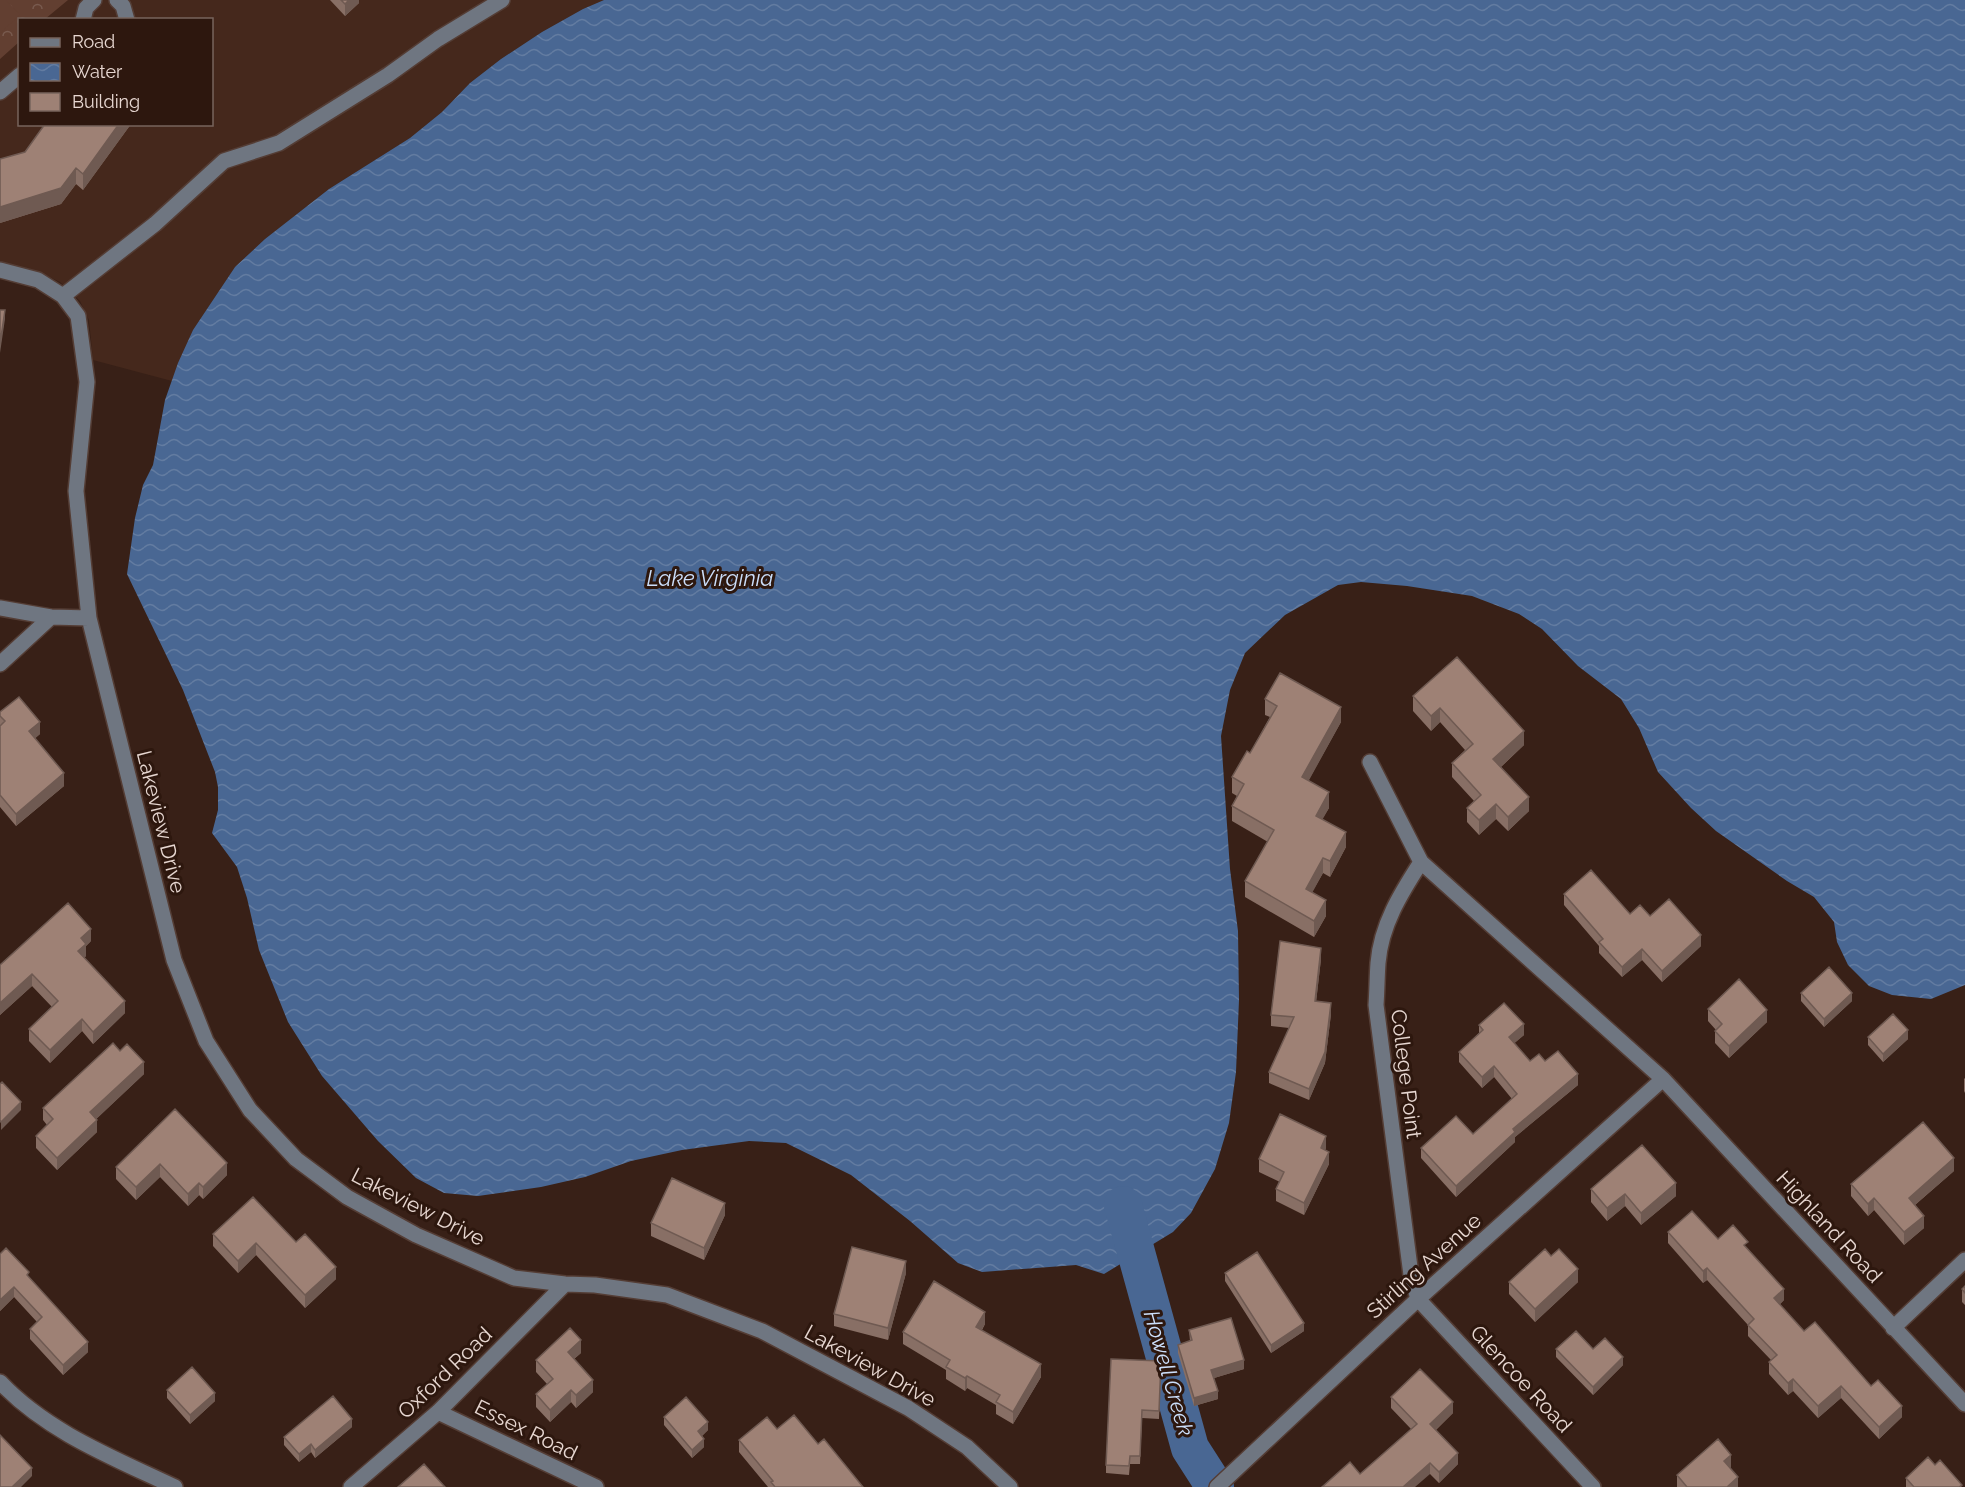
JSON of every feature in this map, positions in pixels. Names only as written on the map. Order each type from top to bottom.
[{"type":"street","points":[[84,18],[86,8],[94,0]]},
{"type":"street","points":[[117,0],[126,12],[127,18]]},
{"type":"street","points":[[0,270],[38,280],[63,296],[155,224],[224,161],[279,143],[388,75],[497,1]]},
{"type":"street","points":[[0,92],[18,77]]},
{"type":"street","name":"Lakeview Drive","points":[[63,296],[78,316],[87,382],[76,491],[90,618],[174,960],[206,1041],[250,1110],[296,1159],[347,1197],[416,1234],[514,1278],[667,1295],[762,1331],[908,1408],[968,1447],[1010,1487]]},
{"type":"street","points":[[0,608],[51,616],[90,618]]},
{"type":"street","points":[[0,664],[51,616]]},
{"type":"street","points":[[1371,762],[1421,862],[1663,1079]]},
{"type":"street","name":"College Point","points":[[1418,1299],[1411,1275],[1376,1005],[1378,961],[1387,923],[1401,892],[1421,862]]},
{"type":"street","name":"Stirling Avenue","points":[[1221,1483],[1418,1299],[1663,1079]]},
{"type":"street","name":"Highland Road","points":[[1663,1079],[1965,1404]]},
{"type":"street","points":[[1893,1328],[1965,1260]]},
{"type":"street","name":"Oxford Road","points":[[351,1487],[438,1412],[565,1284]]},
{"type":"street","name":"Glencoe Road","points":[[1418,1299],[1593,1487]]},
{"type":"street","points":[[0,1382],[17,1400],[78,1441],[175,1487]]},
{"type":"street","name":"Essex Road","points":[[438,1412],[596,1487]]},
{"type":"shaded area","points":[[0,0],[604,0],[542,32],[501,59],[470,83],[442,112],[410,138],[329,189],[265,239],[235,267],[193,330],[172,381],[93,360],[89,320],[80,301],[60,282],[43,274],[0,265]]},
{"type":"green space","points":[[0,0],[68,0],[46,18],[18,18],[18,43],[0,59]]},
{"type":"green space","points":[[0,0],[6,0],[20,15],[0,33]]},
{"type":"water","name":"Lake Virginia","points":[[604,0],[1965,0],[1965,985],[1931,999],[1892,995],[1869,986],[1848,965],[1837,942],[1834,922],[1814,897],[1787,881],[1716,831],[1691,808],[1658,772],[1639,728],[1621,699],[1578,666],[1542,629],[1519,614],[1472,596],[1361,582],[1338,585],[1285,615],[1245,653],[1230,690],[1221,736],[1230,869],[1238,931],[1239,1000],[1236,1072],[1229,1123],[1215,1169],[1191,1213],[1173,1232],[1104,1274],[1076,1265],[982,1272],[958,1263],[910,1221],[851,1175],[786,1143],[749,1141],[682,1150],[631,1161],[585,1177],[541,1187],[478,1196],[444,1193],[416,1178],[378,1141],[322,1076],[288,1022],[259,950],[237,867],[212,833],[218,810],[218,787],[215,772],[183,690],[127,574],[135,518],[143,485],[153,465],[165,400],[178,363],[193,330],[235,267],[265,239],[329,189],[410,138],[442,112],[470,83],[501,59],[542,32]]},
{"type":"building","points":[[44,126],[118,126],[83,174],[76,168],[61,188],[0,207],[0,159],[25,152]]},
{"type":"building","points":[[0,310],[5,310],[0,344]]},
{"type":"building","points":[[1457,657],[1524,731],[1493,759],[1529,797],[1508,817],[1496,804],[1479,820],[1467,808],[1481,795],[1452,763],[1473,744],[1440,708],[1431,716],[1413,696]]},
{"type":"building","points":[[1280,673],[1341,707],[1302,777],[1329,792],[1316,816],[1346,832],[1330,861],[1323,858],[1306,889],[1326,900],[1314,921],[1245,881],[1274,830],[1232,806],[1244,784],[1232,777],[1247,751],[1250,753],[1277,706],[1265,699]]},
{"type":"building","points":[[19,697],[40,722],[29,731],[64,773],[16,814],[0,795],[0,726],[5,721],[0,716],[0,712]]},
{"type":"building","points":[[1591,870],[1630,914],[1640,905],[1650,916],[1669,899],[1701,935],[1662,971],[1642,949],[1622,967],[1599,942],[1603,939],[1564,894]]},
{"type":"building","points":[[68,903],[91,929],[81,938],[86,944],[78,951],[125,1001],[93,1032],[82,1019],[50,1050],[29,1029],[58,1001],[32,974],[0,1003],[0,965]]},
{"type":"building","points":[[1280,941],[1321,948],[1315,1001],[1331,1003],[1325,1052],[1309,1089],[1269,1072],[1294,1017],[1271,1015]]},
{"type":"building","points":[[1829,967],[1852,993],[1824,1019],[1801,993]]},
{"type":"building","points":[[1739,979],[1767,1010],[1729,1046],[1715,1031],[1722,1024],[1708,1009]]},
{"type":"building","points":[[1504,1003],[1524,1024],[1509,1037],[1530,1061],[1539,1054],[1545,1061],[1558,1051],[1578,1074],[1513,1129],[1515,1132],[1456,1186],[1421,1148],[1456,1116],[1473,1134],[1517,1094],[1494,1066],[1482,1077],[1459,1052],[1483,1030],[1479,1025]]},
{"type":"building","points":[[1893,1014],[1908,1030],[1883,1054],[1868,1037]]},
{"type":"building","points":[[113,1043],[120,1051],[127,1044],[144,1062],[90,1112],[97,1120],[57,1158],[36,1136],[53,1119],[43,1108]]},
{"type":"building","points":[[2,1082],[21,1102],[1,1122],[0,1084]]},
{"type":"building","points":[[175,1109],[227,1163],[203,1187],[199,1183],[188,1194],[160,1164],[136,1187],[116,1167]]},
{"type":"building","points":[[1280,1114],[1326,1136],[1321,1148],[1329,1152],[1304,1203],[1276,1189],[1284,1172],[1259,1159]]},
{"type":"building","points":[[1923,1122],[1954,1158],[1909,1198],[1924,1216],[1904,1232],[1874,1198],[1868,1204],[1851,1184]]},
{"type":"building","points":[[1642,1145],[1676,1183],[1641,1213],[1625,1194],[1607,1208],[1591,1189]]},
{"type":"building","points":[[672,1178],[725,1203],[704,1248],[651,1223]]},
{"type":"building","points":[[253,1197],[296,1242],[305,1234],[336,1267],[305,1295],[256,1243],[238,1261],[213,1234]]},
{"type":"building","points":[[1692,1211],[1718,1239],[1733,1225],[1748,1242],[1744,1245],[1784,1289],[1774,1298],[1804,1331],[1815,1322],[1871,1386],[1878,1380],[1902,1406],[1879,1427],[1841,1386],[1818,1406],[1793,1379],[1788,1383],[1769,1362],[1777,1355],[1748,1325],[1754,1319],[1707,1268],[1703,1271],[1668,1232]]},
{"type":"building","points":[[852,1247],[906,1261],[888,1328],[834,1314]]},
{"type":"building","points":[[6,1248],[29,1272],[27,1275],[88,1342],[63,1365],[30,1329],[42,1317],[14,1287],[0,1300],[0,1254]]},
{"type":"building","points":[[1545,1249],[1551,1256],[1559,1249],[1578,1269],[1535,1309],[1509,1282]]},
{"type":"building","points":[[1257,1252],[1304,1323],[1271,1345],[1225,1273]]},
{"type":"building","points":[[934,1281],[985,1312],[976,1327],[1041,1364],[1013,1412],[996,1402],[1000,1395],[946,1367],[950,1360],[903,1332]]},
{"type":"building","points":[[1231,1318],[1244,1360],[1211,1370],[1218,1391],[1194,1398],[1178,1345],[1192,1340],[1189,1330]]},
{"type":"building","points":[[570,1328],[581,1340],[568,1352],[593,1380],[576,1395],[571,1390],[550,1410],[536,1394],[553,1379],[536,1360]]},
{"type":"building","points":[[1576,1331],[1593,1349],[1605,1338],[1623,1357],[1593,1387],[1556,1349]]},
{"type":"building","points":[[1111,1359],[1161,1361],[1159,1411],[1142,1410],[1140,1456],[1130,1456],[1129,1466],[1106,1465]]},
{"type":"building","points":[[192,1367],[215,1393],[190,1415],[167,1390]]},
{"type":"building","points":[[1420,1369],[1453,1402],[1430,1424],[1458,1453],[1439,1472],[1430,1463],[1403,1487],[1322,1487],[1350,1462],[1360,1474],[1417,1424],[1391,1397]]},
{"type":"building","points":[[333,1396],[352,1419],[315,1450],[311,1444],[299,1454],[284,1437]]},
{"type":"building","points":[[686,1397],[708,1422],[698,1431],[704,1439],[692,1450],[664,1417]]},
{"type":"building","points":[[794,1415],[818,1444],[824,1439],[863,1487],[775,1487],[771,1482],[773,1481],[739,1440],[767,1417],[777,1429]]},
{"type":"building","points":[[0,1435],[32,1468],[12,1487],[0,1487]]},
{"type":"building","points":[[1718,1439],[1731,1455],[1724,1461],[1738,1477],[1727,1487],[1687,1487],[1677,1475]]},
{"type":"building","points":[[1928,1457],[1935,1465],[1940,1460],[1962,1485],[1959,1487],[1914,1487],[1906,1478]]},
{"type":"building","points":[[424,1464],[445,1487],[398,1487]]},
{"type":"waterway","name":"Howell Creek","points":[[1123,1205],[1190,1448],[1215,1487]]}]
